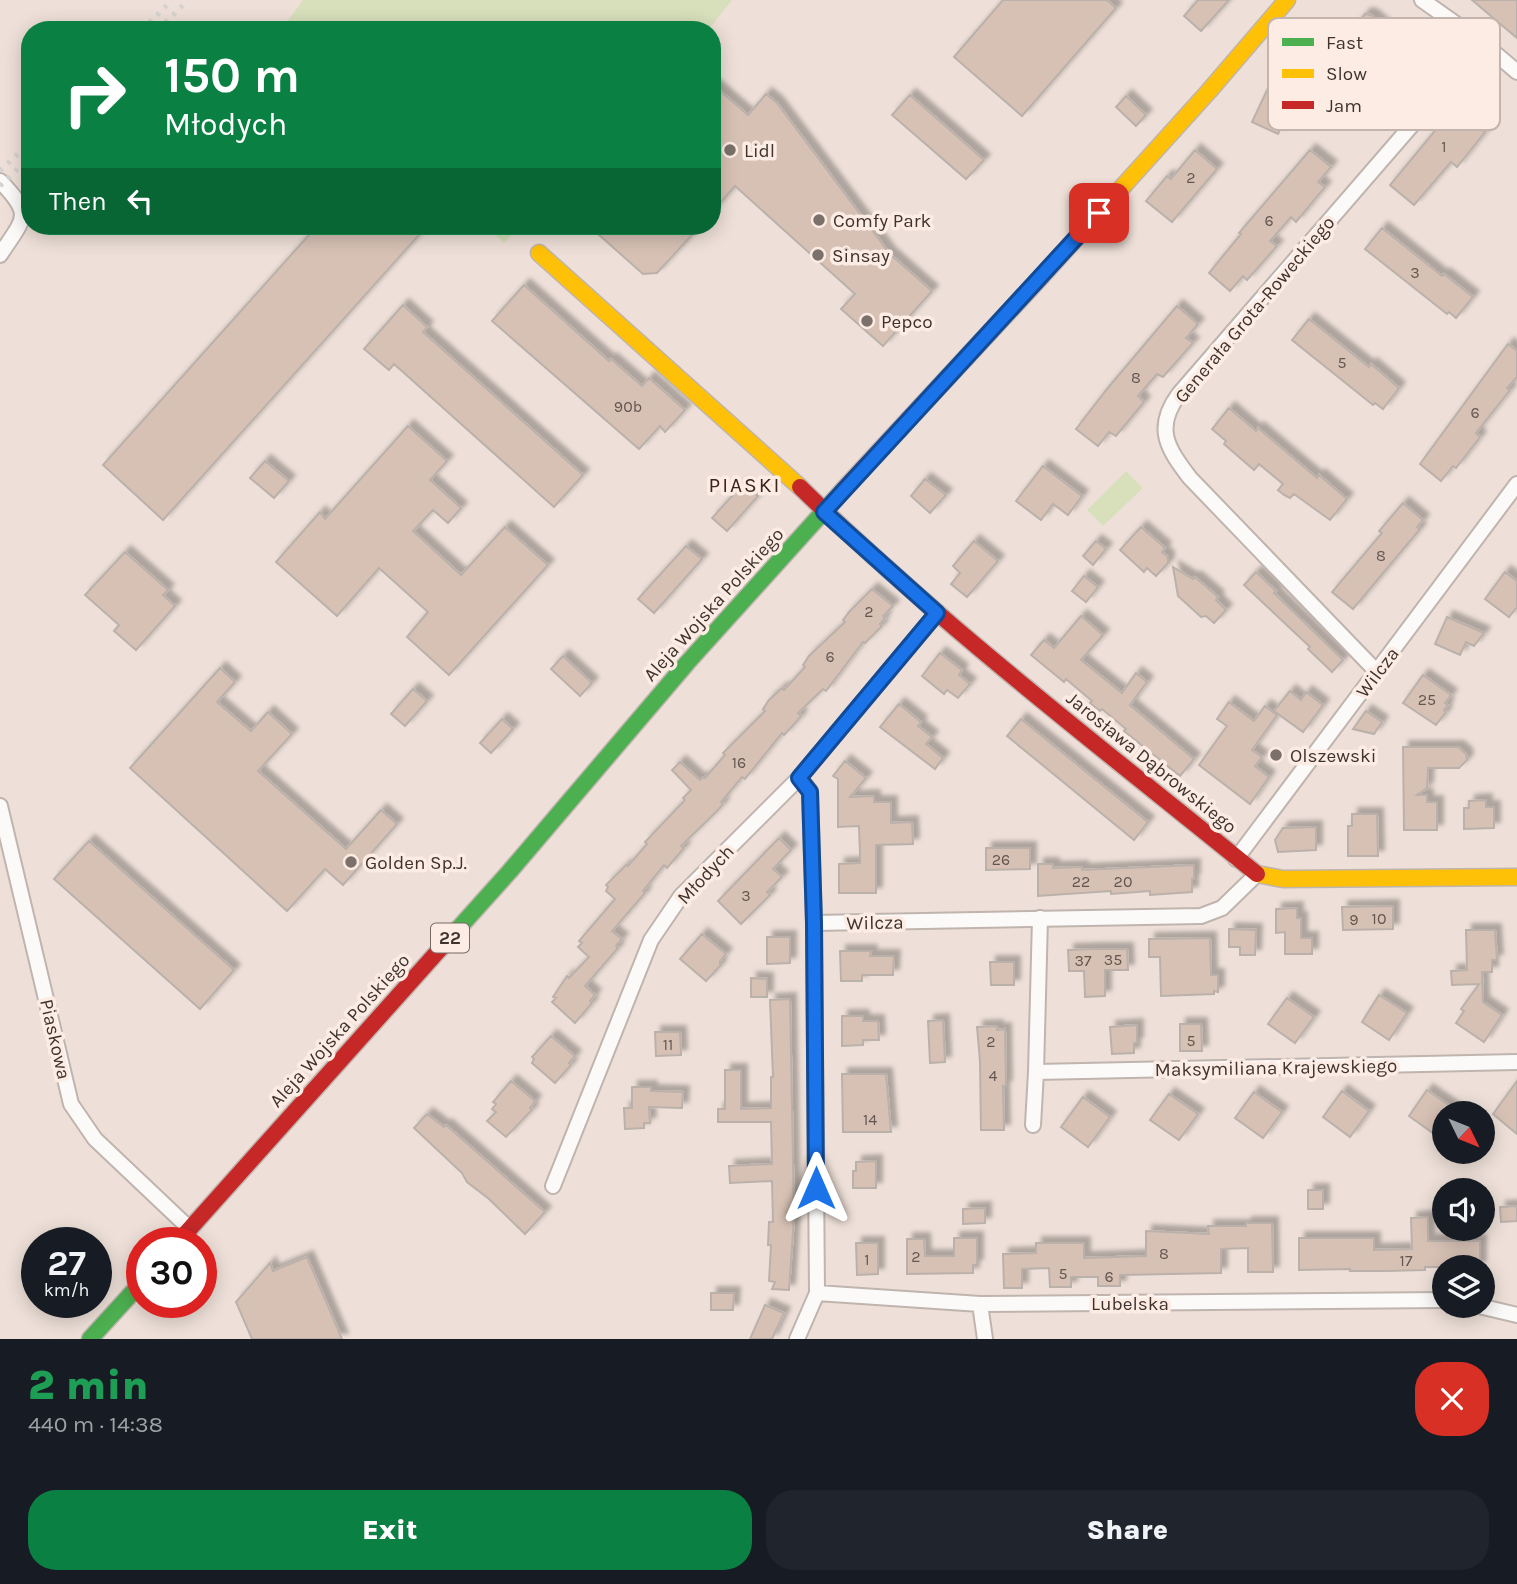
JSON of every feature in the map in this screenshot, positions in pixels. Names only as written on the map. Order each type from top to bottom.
[{"type":"main road","name":"Aleja Wojska Polskiego","points":[[1272,18],[1287,0]]},
{"type":"main road","name":"Aleja Wojska Polskiego","points":[[193,1227],[510,871],[687,663],[1081,233],[1268,22]]},
{"type":"main road","name":"Jarosława Dąbrowskiego","points":[[539,253],[937,613],[1256,874],[1283,879],[1517,877]]},
{"type":"main road","points":[[90,1339],[126,1300]]},
{"type":"street","points":[[1422,0],[1448,18]]},
{"type":"street","points":[[1500,58],[1517,72]]},
{"type":"street","name":"Generała Grota-Roweckiego","points":[[1377,672],[1190,478],[1171,453],[1165,432],[1168,414],[1179,394],[1408,130]]},
{"type":"street","points":[[0,181],[18,200],[21,210]]},
{"type":"street","points":[[0,255],[21,217]]},
{"type":"street","name":"Wilcza","points":[[1236,859],[1517,484]]},
{"type":"street","name":"Młodych","points":[[552,1186],[651,940],[681,896],[799,778],[937,613]]},
{"type":"street","points":[[797,1339],[817,1293],[814,923],[810,792],[799,778]]},
{"type":"street","name":"Piaskowa","points":[[0,806],[71,1104],[95,1139],[187,1227]]},
{"type":"street","name":"Wilcza","points":[[814,923],[1201,916],[1222,908],[1256,874]]},
{"type":"street","points":[[1033,1125],[1040,918]]},
{"type":"street","name":"Maksymiliana Krajewskiego","points":[[1036,1072],[1517,1062]]},
{"type":"street","name":"Lubelska","points":[[817,1293],[980,1304],[1432,1300]]},
{"type":"street","points":[[980,1304],[985,1339]]},
{"type":"street","points":[[1495,1310],[1517,1315]]},
{"type":"green space","points":[[303,0],[732,0],[715,21],[288,21]]},
{"type":"green space","points":[[496,235],[512,235],[504,243]]},
{"type":"green space","points":[[1126,471],[1143,488],[1103,526],[1087,510]]},
{"type":"building","points":[[1003,0],[1107,0],[1116,8],[1022,116],[954,57]]},
{"type":"building","points":[[1198,0],[1229,0],[1201,31],[1184,16]]},
{"type":"building","points":[[1472,0],[1517,0],[1517,38],[1500,24],[1500,18],[1493,18]]},
{"type":"building","points":[[1365,14],[1375,18],[1362,18]]},
{"type":"building","points":[[1268,88],[1268,129],[1252,122]]},
{"type":"building","name":"Comfy Park","points":[[721,92],[748,115],[766,94],[777,103],[890,254],[932,291],[883,346],[841,309],[855,294],[735,186],[721,202]]},
{"type":"building","points":[[910,95],[984,160],[966,179],[892,115]]},
{"type":"building","points":[[1126,96],[1146,115],[1136,126],[1116,107]]},
{"type":"building","points":[[1436,130],[1485,132],[1457,167],[1451,162],[1414,205],[1390,185]]},
{"type":"building","points":[[1195,150],[1217,169],[1172,222],[1146,201],[1167,176],[1171,179]]},
{"type":"building","points":[[1310,150],[1331,167],[1318,182],[1325,187],[1296,222],[1291,217],[1270,241],[1277,246],[1247,280],[1243,276],[1230,291],[1209,273],[1241,234],[1239,233]]},
{"type":"building","points":[[1382,228],[1473,297],[1456,318],[1449,312],[1447,314],[1365,249]]},
{"type":"building","points":[[309,235],[419,235],[163,520],[103,465]]},
{"type":"building","points":[[599,235],[692,235],[657,273],[643,274]]},
{"type":"building","points":[[524,285],[609,361],[611,359],[642,386],[649,378],[685,410],[665,432],[660,426],[639,449],[492,321]]},
{"type":"building","points":[[403,305],[427,327],[423,332],[583,475],[554,507],[394,364],[389,370],[364,349]]},
{"type":"building","points":[[1177,306],[1198,324],[1186,338],[1193,343],[1163,377],[1157,374],[1138,396],[1144,402],[1116,436],[1109,432],[1098,446],[1076,429]]},
{"type":"building","points":[[1309,319],[1399,388],[1383,409],[1375,403],[1373,405],[1292,340]]},
{"type":"building","points":[[1508,344],[1517,351],[1517,377],[1476,433],[1480,437],[1456,468],[1453,466],[1441,481],[1420,464]]},
{"type":"building","points":[[1229,408],[1347,499],[1330,520],[1294,494],[1290,498],[1284,495],[1278,490],[1283,484],[1259,464],[1254,470],[1224,444],[1226,441],[1212,429]]},
{"type":"building","points":[[408,426],[447,461],[430,480],[461,508],[448,523],[433,510],[413,531],[461,575],[505,527],[548,565],[449,675],[407,637],[428,612],[379,568],[337,616],[276,562],[320,512],[325,519]]},
{"type":"building","points":[[265,461],[289,481],[274,498],[250,478]]},
{"type":"building","points":[[1043,466],[1082,496],[1068,515],[1053,504],[1041,520],[1016,501]]},
{"type":"building","points":[[925,479],[946,495],[930,513],[911,496]]},
{"type":"building","points":[[743,484],[758,496],[727,531],[712,518]]},
{"type":"building","points":[[1403,503],[1423,520],[1417,527],[1420,529],[1353,609],[1332,592],[1382,533],[1379,531]]},
{"type":"building","points":[[1141,527],[1165,548],[1162,552],[1168,557],[1168,563],[1156,576],[1147,568],[1144,572],[1120,550]]},
{"type":"building","points":[[974,541],[998,561],[967,597],[951,584],[960,573],[953,566]]},
{"type":"building","points":[[1096,541],[1106,549],[1093,565],[1083,556]]},
{"type":"building","points":[[686,546],[702,559],[654,613],[638,599]]},
{"type":"building","points":[[125,552],[168,590],[163,595],[175,606],[136,650],[114,631],[119,625],[85,595]]},
{"type":"building","points":[[1173,567],[1193,579],[1195,577],[1218,597],[1216,600],[1226,610],[1214,623],[1206,616],[1201,617],[1178,596]]},
{"type":"building","points":[[1256,572],[1343,660],[1332,672],[1308,649],[1310,647],[1244,585]]},
{"type":"building","points":[[1505,572],[1517,581],[1517,607],[1509,617],[1485,599]]},
{"type":"building","points":[[1084,576],[1098,587],[1086,602],[1072,591]]},
{"type":"building","points":[[872,589],[893,606],[883,616],[885,618],[880,624],[882,626],[863,642],[826,691],[823,689],[798,713],[801,716],[796,722],[784,735],[782,733],[745,779],[742,777],[721,802],[723,804],[718,810],[681,846],[684,848],[667,868],[664,865],[643,891],[645,893],[612,931],[622,939],[616,946],[618,948],[585,986],[595,995],[590,1001],[592,1003],[575,1023],[552,1002],[556,998],[553,997],[567,976],[569,978],[589,957],[578,947],[582,943],[579,941],[615,899],[606,891],[606,885],[628,866],[647,844],[645,842],[685,800],[683,798],[691,790],[672,770],[680,762],[700,780],[705,778],[725,755],[723,753],[765,711],[763,709],[769,700],[782,688],[784,690],[805,667],[803,665],[809,656],[845,622],[843,620],[850,611]]},
{"type":"building","points":[[1081,616],[1103,635],[1081,660],[1122,693],[1136,673],[1147,682],[1130,705],[1194,759],[1180,776],[1124,731],[1126,729],[1102,709],[1100,711],[1090,703],[1092,701],[1066,679],[1064,682],[1031,655],[1044,640],[1054,648]]},
{"type":"building","points":[[1447,617],[1484,633],[1474,646],[1466,642],[1460,655],[1435,644]]},
{"type":"building","points":[[940,653],[962,670],[959,675],[970,684],[958,698],[947,690],[944,694],[922,676]]},
{"type":"building","points":[[563,656],[592,683],[580,696],[551,669]]},
{"type":"building","points":[[220,668],[235,682],[217,702],[251,731],[268,712],[292,734],[258,771],[346,849],[381,810],[397,824],[343,885],[325,869],[287,911],[130,768]]},
{"type":"building","points":[[1423,675],[1451,695],[1445,703],[1448,705],[1444,710],[1446,712],[1436,725],[1403,703]]},
{"type":"building","points":[[413,689],[427,701],[405,726],[391,714]]},
{"type":"building","points":[[1290,691],[1301,700],[1306,692],[1323,705],[1303,732],[1274,711]]},
{"type":"building","points":[[1229,702],[1254,721],[1265,706],[1277,715],[1252,750],[1262,757],[1255,766],[1269,777],[1250,804],[1199,765],[1227,726],[1217,719]]},
{"type":"building","points":[[899,704],[921,722],[918,726],[932,737],[926,744],[943,758],[935,769],[880,727]]},
{"type":"building","points":[[1366,711],[1382,722],[1374,734],[1353,729]]},
{"type":"building","points":[[502,719],[513,729],[491,753],[480,743]]},
{"type":"building","points":[[1021,719],[1148,822],[1134,840],[1007,736]]},
{"type":"building","points":[[1403,747],[1458,747],[1466,754],[1467,760],[1459,768],[1428,768],[1427,788],[1417,795],[1427,795],[1427,802],[1437,802],[1437,830],[1404,830]]},
{"type":"building","points":[[845,761],[866,778],[850,797],[874,796],[874,802],[891,802],[891,823],[912,822],[913,844],[876,845],[876,893],[839,893],[839,864],[860,863],[859,826],[838,827],[838,779],[833,776]]},
{"type":"building","points":[[1486,800],[1486,807],[1494,807],[1494,828],[1464,829],[1464,808],[1469,808],[1469,801]]},
{"type":"building","points":[[1352,814],[1377,814],[1378,856],[1348,856],[1348,826],[1352,826]]},
{"type":"building","points":[[1316,827],[1316,850],[1278,852],[1275,840],[1283,828]]},
{"type":"building","points":[[779,838],[791,850],[773,869],[782,877],[767,892],[770,895],[741,924],[718,901]]},
{"type":"building","points":[[89,841],[234,970],[200,1009],[54,879]]},
{"type":"building","points":[[986,848],[1030,848],[1030,869],[986,870]]},
{"type":"building","points":[[1038,864],[1053,864],[1053,868],[1082,867],[1082,870],[1194,865],[1194,879],[1192,892],[1150,895],[1150,891],[1111,894],[1111,891],[1038,896]]},
{"type":"building","points":[[1393,906],[1393,929],[1343,930],[1342,907]]},
{"type":"building","points":[[1297,908],[1297,918],[1301,918],[1301,938],[1312,938],[1312,954],[1285,954],[1285,932],[1276,933],[1276,909]]},
{"type":"building","points":[[1229,929],[1256,930],[1255,955],[1240,955],[1240,947],[1229,947]]},
{"type":"building","points":[[1466,930],[1495,930],[1497,960],[1492,960],[1492,972],[1482,972],[1483,1002],[1502,1015],[1484,1042],[1456,1023],[1464,1011],[1461,1009],[1479,984],[1452,985],[1451,971],[1467,970]]},
{"type":"building","points":[[702,934],[726,954],[720,961],[720,966],[706,981],[680,959]]},
{"type":"building","points":[[767,937],[790,937],[790,963],[767,964]]},
{"type":"building","points":[[1210,938],[1211,975],[1218,975],[1218,992],[1161,996],[1160,957],[1149,957],[1149,939]]},
{"type":"building","points":[[1127,949],[1128,970],[1105,970],[1105,996],[1085,997],[1084,971],[1069,971],[1068,950]]},
{"type":"building","points":[[840,951],[871,951],[870,956],[894,956],[893,975],[862,975],[862,981],[841,981]]},
{"type":"building","points":[[990,962],[1014,962],[1014,985],[991,985]]},
{"type":"building","points":[[751,978],[767,979],[767,997],[751,997]]},
{"type":"building","points":[[1379,995],[1407,1013],[1389,1040],[1362,1022]]},
{"type":"building","points":[[1287,998],[1314,1017],[1295,1043],[1268,1024]]},
{"type":"building","points":[[790,999],[794,1217],[789,1290],[772,1289],[775,1282],[769,1281],[769,1222],[773,1222],[772,1181],[730,1183],[729,1166],[772,1164],[771,1122],[718,1122],[718,1109],[725,1109],[725,1070],[741,1070],[741,1109],[771,1108],[773,1077],[770,1000]]},
{"type":"building","points":[[842,1016],[863,1016],[863,1021],[878,1021],[879,1040],[863,1040],[863,1045],[842,1046]]},
{"type":"building","points":[[943,1020],[945,1062],[930,1063],[928,1021]]},
{"type":"building","points":[[1180,1024],[1201,1024],[1202,1051],[1180,1051]]},
{"type":"building","points":[[1137,1025],[1134,1053],[1112,1054],[1110,1027]]},
{"type":"building","points":[[997,1026],[997,1030],[1005,1029],[1004,1130],[981,1130],[977,1027]]},
{"type":"building","points":[[655,1032],[680,1032],[681,1055],[656,1056]]},
{"type":"building","points":[[551,1036],[575,1056],[569,1063],[571,1065],[555,1083],[532,1063],[532,1057]]},
{"type":"building","points":[[842,1074],[886,1074],[891,1132],[843,1132]]},
{"type":"building","points":[[511,1081],[535,1101],[530,1108],[532,1110],[506,1137],[487,1121],[496,1112],[492,1109],[496,1104],[493,1102]]},
{"type":"building","points":[[1517,1081],[1517,1134],[1495,1116],[1495,1111]]},
{"type":"building","points":[[632,1087],[651,1087],[651,1091],[683,1092],[682,1108],[649,1107],[650,1123],[644,1123],[644,1128],[625,1129],[624,1108],[632,1108]]},
{"type":"building","points":[[1427,1090],[1443,1101],[1432,1101],[1432,1132],[1409,1116]]},
{"type":"building","points":[[1342,1091],[1369,1111],[1350,1137],[1323,1117]]},
{"type":"building","points":[[1254,1092],[1282,1112],[1263,1138],[1235,1118]]},
{"type":"building","points":[[1169,1094],[1198,1114],[1179,1140],[1150,1120]]},
{"type":"building","points":[[1083,1097],[1110,1117],[1088,1147],[1061,1127]]},
{"type":"building","points":[[427,1114],[444,1127],[446,1125],[545,1212],[525,1234],[467,1182],[462,1173],[414,1128]]},
{"type":"building","points":[[876,1161],[876,1188],[853,1188],[856,1162]]},
{"type":"building","points":[[1308,1190],[1323,1190],[1323,1209],[1308,1209]]},
{"type":"building","points":[[1517,1206],[1517,1221],[1501,1222],[1500,1207]]},
{"type":"building","points":[[985,1208],[985,1223],[963,1224],[963,1209]]},
{"type":"building","points":[[1428,1217],[1428,1241],[1480,1241],[1480,1255],[1432,1255],[1432,1267],[1425,1267],[1425,1270],[1299,1270],[1299,1238],[1374,1238],[1374,1250],[1412,1249],[1411,1218]]},
{"type":"building","points":[[1246,1223],[1272,1223],[1273,1272],[1248,1272],[1248,1248],[1221,1249],[1221,1273],[1120,1275],[1120,1286],[1098,1286],[1098,1277],[1071,1277],[1071,1287],[1050,1287],[1049,1268],[1022,1269],[1022,1288],[1004,1288],[1003,1254],[1036,1253],[1036,1243],[1084,1243],[1084,1258],[1146,1256],[1146,1231],[1209,1234],[1208,1226],[1246,1226]]},
{"type":"building","points":[[954,1238],[977,1238],[977,1265],[973,1265],[973,1273],[907,1274],[907,1239],[924,1239],[925,1256],[954,1256]]},
{"type":"building","points":[[856,1243],[878,1243],[878,1274],[857,1275]]},
{"type":"building","points":[[307,1257],[342,1339],[252,1339],[236,1302],[270,1263],[273,1271]]},
{"type":"building","points":[[711,1293],[734,1293],[733,1310],[711,1310]]},
{"type":"building","points":[[765,1305],[784,1313],[772,1339],[750,1339]]},
{"type":"railway","points":[[151,21],[172,0]]},
{"type":"railway","points":[[167,21],[188,0]]},
{"type":"railway","points":[[0,171],[21,151]]},
{"type":"railway","points":[[0,186],[21,166]]},
{"type":"traffic: fast","points":[[440,949],[687,663],[843,490]]},
{"type":"traffic: fast","points":[[90,1339],[126,1300]]},
{"type":"traffic: slow","points":[[1272,18],[1287,0]]},
{"type":"traffic: slow","points":[[1042,276],[1268,22]]},
{"type":"traffic: slow","points":[[539,253],[800,487]]},
{"type":"traffic: slow","points":[[1257,874],[1283,879],[1517,877]]},
{"type":"traffic: jam","points":[[843,490],[1042,276]]},
{"type":"traffic: jam","points":[[800,487],[854,539],[967,638],[1257,874]]},
{"type":"traffic: jam","points":[[191,1227],[440,949]]},
{"type":"place","name":"Lidl","points":[[730,150]]},
{"type":"place","name":"Comfy Park","points":[[819,220]]},
{"type":"place","name":"Sinsay","points":[[818,255]]},
{"type":"place","name":"Pepco","points":[[867,321]]},
{"type":"place","name":"Olszewski","points":[[1276,755]]},
{"type":"place","name":"Golden Sp.J.","points":[[351,862]]},
{"type":"district","name":"PIASKI","points":[[745,485]]},
{"type":"route","points":[[816,1188],[810,792],[799,778],[937,613],[824,512],[1099,213]]}]
